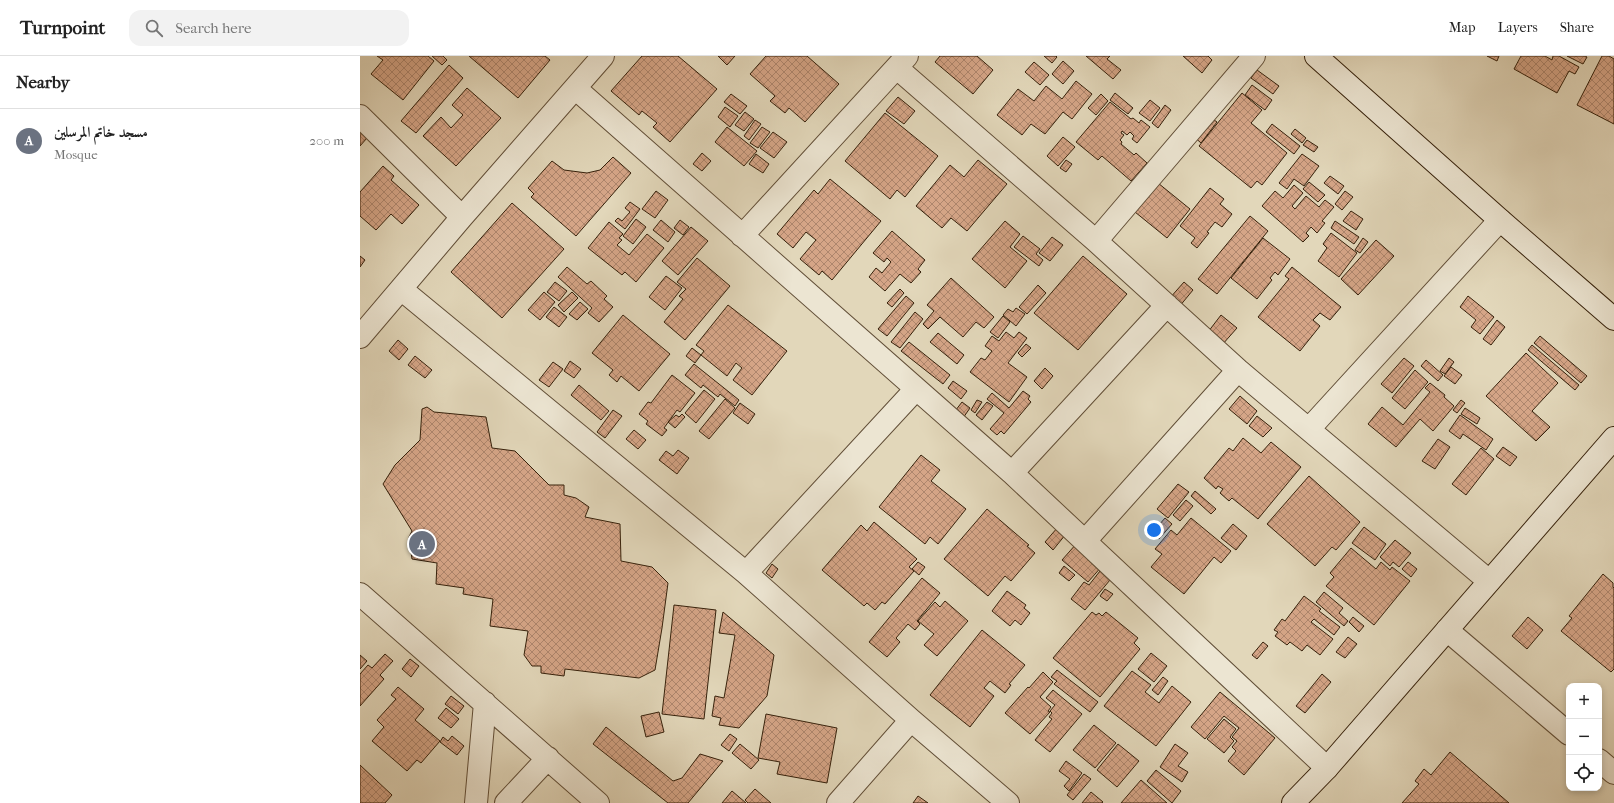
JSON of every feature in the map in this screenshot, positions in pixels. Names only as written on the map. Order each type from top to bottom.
[{"type":"street","points":[[360,337],[462,217],[603,56]]},
{"type":"street","points":[[1096,241],[1254,56]]},
{"type":"street","points":[[1316,56],[1500,220],[1614,319]]},
{"type":"street","points":[[742,236],[902,62],[1238,370],[1489,581]]},
{"type":"street","points":[[575,88],[1012,473],[1327,768]]},
{"type":"street","points":[[360,116],[462,217]]},
{"type":"street","points":[[1309,429],[1500,220]]},
{"type":"street","points":[[401,289],[746,573],[911,720],[1008,803]]},
{"type":"street","points":[[1012,473],[1167,305]]},
{"type":"street","points":[[1085,541],[1238,370]]},
{"type":"street","points":[[746,573],[916,389]]},
{"type":"street","points":[[1292,803],[1327,768],[1614,438]]},
{"type":"street","points":[[360,594],[598,803]]},
{"type":"street","points":[[1447,630],[1566,731]]},
{"type":"street","points":[[476,803],[485,703]]},
{"type":"street","points":[[838,803],[911,720]]},
{"type":"street","points":[[506,803],[548,758]]},
{"type":"street","points":[[1602,763],[1614,773]]},
{"type":"building","points":[[377,56],[428,56],[434,61],[403,100],[371,74],[383,60]]},
{"type":"building","points":[[432,56],[443,56],[447,60],[442,65]]},
{"type":"building","points":[[469,56],[545,56],[550,60],[518,98]]},
{"type":"building","points":[[642,56],[678,56],[717,89],[670,142],[653,127],[657,123],[642,111],[639,115],[611,91]]},
{"type":"building","points":[[718,56],[735,56],[727,65]]},
{"type":"building","points":[[766,56],[807,56],[839,84],[805,122],[789,108],[785,113],[770,101],[775,96],[750,74]]},
{"type":"building","points":[[940,56],[977,56],[993,70],[973,94],[935,62]]},
{"type":"building","points":[[1044,56],[1056,56],[1057,57],[1052,63]]},
{"type":"building","points":[[1086,56],[1110,56],[1107,59],[1121,70],[1113,79]]},
{"type":"building","points":[[1183,56],[1208,56],[1212,60],[1202,73]]},
{"type":"building","points":[[1487,56],[1499,56],[1497,61]]},
{"type":"building","points":[[1521,56],[1545,56],[1552,60],[1553,56],[1559,56],[1579,67],[1575,74],[1569,71],[1557,93],[1514,69]]},
{"type":"building","points":[[1567,56],[1585,56],[1587,57],[1583,64]]},
{"type":"building","points":[[1602,56],[1609,56],[1614,59],[1614,124],[1577,105]]},
{"type":"building","points":[[1063,61],[1074,71],[1063,84],[1052,74]]},
{"type":"building","points":[[1034,62],[1049,75],[1040,85],[1025,72]]},
{"type":"building","points":[[449,65],[463,78],[416,133],[401,121]]},
{"type":"building","points":[[1257,70],[1279,86],[1273,94],[1251,78]]},
{"type":"building","points":[[1076,81],[1092,94],[1072,119],[1063,112],[1045,134],[1031,124],[1022,135],[997,115],[1018,89],[1034,101],[1046,86],[1062,99]]},
{"type":"building","points":[[1252,85],[1272,100],[1265,110],[1245,95]]},
{"type":"building","points":[[467,88],[501,118],[456,166],[423,136],[441,117],[451,128],[463,115],[452,105]]},
{"type":"building","points":[[1115,93],[1133,108],[1128,114],[1110,100]]},
{"type":"building","points":[[1242,93],[1262,110],[1251,123],[1287,153],[1262,185],[1257,181],[1251,188],[1199,146]]},
{"type":"building","points":[[731,94],[747,106],[740,114],[724,102]]},
{"type":"building","points":[[1101,94],[1108,101],[1096,115],[1088,108]]},
{"type":"building","points":[[898,97],[915,111],[904,124],[886,111]]},
{"type":"building","points":[[1150,100],[1160,108],[1150,121],[1139,113]]},
{"type":"building","points":[[1110,102],[1131,119],[1133,118],[1139,123],[1141,120],[1150,127],[1137,143],[1132,139],[1134,136],[1130,132],[1127,135],[1122,131],[1121,133],[1124,135],[1120,140],[1122,142],[1121,144],[1134,155],[1136,153],[1147,163],[1131,181],[1102,156],[1098,160],[1076,142]]},
{"type":"building","points":[[1165,105],[1171,110],[1158,128],[1152,123]]},
{"type":"building","points":[[725,107],[738,116],[730,127],[718,117]]},
{"type":"building","points":[[745,112],[754,119],[744,131],[735,125]]},
{"type":"building","points":[[885,113],[938,156],[905,197],[897,190],[890,199],[845,161]]},
{"type":"building","points":[[1207,115],[1217,122],[1201,143],[1192,135]]},
{"type":"building","points":[[755,120],[761,124],[749,140],[744,136]]},
{"type":"building","points":[[1272,124],[1300,146],[1294,154],[1266,132]]},
{"type":"building","points":[[727,127],[757,151],[744,166],[715,142]]},
{"type":"building","points":[[762,127],[770,132],[758,148],[750,143]]},
{"type":"building","points":[[1295,129],[1306,138],[1302,143],[1291,134]]},
{"type":"building","points":[[360,131],[367,138],[360,146]]},
{"type":"building","points":[[773,132],[787,142],[774,158],[760,148]]},
{"type":"building","points":[[1063,137],[1075,147],[1058,166],[1047,156]]},
{"type":"building","points":[[1307,140],[1318,147],[1314,152],[1303,145]]},
{"type":"building","points":[[702,153],[711,161],[702,171],[693,164]]},
{"type":"building","points":[[756,154],[769,164],[763,173],[749,164]]},
{"type":"building","points":[[1302,154],[1319,166],[1304,186],[1294,179],[1287,189],[1279,183]]},
{"type":"building","points":[[613,157],[631,173],[576,236],[531,197],[534,194],[528,188],[552,161],[564,170],[587,173],[600,170]]},
{"type":"building","points":[[978,160],[1007,184],[967,231],[951,218],[942,228],[916,206],[950,165],[964,177]]},
{"type":"building","points":[[1066,160],[1072,164],[1066,172],[1060,168]]},
{"type":"building","points":[[383,166],[394,176],[391,180],[419,205],[402,224],[391,214],[376,230],[360,216],[360,192]]},
{"type":"building","points":[[1330,176],[1344,186],[1338,194],[1324,183]]},
{"type":"building","points":[[830,179],[881,221],[832,280],[822,271],[819,275],[800,259],[816,240],[806,232],[793,248],[777,234],[814,190],[818,194]]},
{"type":"building","points":[[1309,182],[1325,195],[1318,202],[1303,189]]},
{"type":"building","points":[[1158,183],[1190,209],[1167,238],[1135,212]]},
{"type":"building","points":[[1294,185],[1303,193],[1292,206],[1295,209],[1306,196],[1319,207],[1325,200],[1334,207],[1322,221],[1325,223],[1317,233],[1311,227],[1306,233],[1309,236],[1303,242],[1262,206],[1275,191],[1283,198]]},
{"type":"building","points":[[1210,188],[1224,199],[1220,204],[1232,214],[1222,227],[1215,222],[1207,232],[1209,233],[1197,248],[1191,243],[1195,238],[1180,226]]},
{"type":"building","points":[[656,191],[668,200],[655,218],[642,209]]},
{"type":"building","points":[[1345,191],[1353,197],[1342,210],[1335,204]]},
{"type":"building","points":[[630,202],[640,209],[625,229],[615,221],[618,218],[622,221],[630,212],[625,208]]},
{"type":"building","points":[[512,203],[564,249],[502,318],[451,272]]},
{"type":"building","points":[[1351,211],[1363,219],[1356,230],[1343,221]]},
{"type":"building","points":[[1250,216],[1268,231],[1217,294],[1198,279]]},
{"type":"building","points":[[636,219],[646,227],[633,244],[623,236]]},
{"type":"building","points":[[661,220],[675,232],[668,242],[653,230]]},
{"type":"building","points":[[680,220],[689,227],[683,235],[674,228]]},
{"type":"building","points":[[1005,221],[1020,234],[1010,247],[1027,261],[1005,288],[972,259]]},
{"type":"building","points":[[1335,221],[1359,237],[1354,244],[1331,228]]},
{"type":"building","points":[[609,222],[623,234],[619,238],[622,240],[617,245],[629,255],[647,234],[664,248],[636,282],[625,272],[622,275],[588,248]]},
{"type":"building","points":[[691,227],[708,241],[678,275],[662,261]]},
{"type":"building","points":[[892,231],[925,260],[918,269],[921,272],[911,283],[900,274],[885,291],[869,277],[876,268],[882,273],[891,262],[887,258],[884,262],[873,253]]},
{"type":"building","points":[[1331,233],[1357,253],[1339,277],[1318,261],[1327,248],[1323,244]]},
{"type":"building","points":[[1023,236],[1040,249],[1036,254],[1043,260],[1039,266],[1014,247]]},
{"type":"building","points":[[1052,237],[1063,245],[1050,261],[1039,253]]},
{"type":"building","points":[[1263,238],[1290,259],[1278,275],[1275,272],[1270,278],[1272,280],[1257,299],[1231,278]]},
{"type":"building","points":[[1363,238],[1368,242],[1360,253],[1355,250]]},
{"type":"building","points":[[1376,240],[1394,256],[1358,295],[1341,279]]},
{"type":"building","points":[[360,256],[365,260],[360,267]]},
{"type":"building","points":[[1083,256],[1127,294],[1078,350],[1034,313]]},
{"type":"building","points":[[697,258],[730,286],[685,340],[664,322],[683,299],[679,296],[686,289],[677,282]]},
{"type":"building","points":[[567,267],[587,284],[591,281],[607,296],[604,299],[613,307],[599,322],[588,313],[592,308],[558,277]]},
{"type":"building","points":[[1292,267],[1341,307],[1330,320],[1320,313],[1313,320],[1320,326],[1300,351],[1258,317],[1289,279],[1285,276]]},
{"type":"building","points":[[666,276],[682,288],[665,310],[649,297]]},
{"type":"building","points":[[951,278],[994,317],[984,328],[976,322],[963,337],[940,317],[928,329],[923,324],[934,311],[927,305]]},
{"type":"building","points":[[555,282],[567,291],[559,301],[547,292]]},
{"type":"building","points":[[1184,282],[1193,290],[1179,307],[1169,299]]},
{"type":"building","points":[[1038,285],[1046,293],[1027,314],[1019,307]]},
{"type":"building","points":[[900,289],[904,293],[892,307],[887,303]]},
{"type":"building","points":[[544,292],[555,302],[540,320],[528,310]]},
{"type":"building","points":[[572,292],[578,298],[564,312],[558,305]]},
{"type":"building","points":[[906,296],[914,303],[887,336],[878,329]]},
{"type":"building","points":[[1468,296],[1494,317],[1480,334],[1471,327],[1476,320],[1460,307]]},
{"type":"building","points":[[580,302],[588,309],[577,320],[569,314]]},
{"type":"building","points":[[728,305],[787,351],[752,395],[733,380],[742,368],[736,363],[727,376],[701,355],[704,351],[696,345]]},
{"type":"building","points":[[554,307],[567,317],[559,327],[546,317]]},
{"type":"building","points":[[1016,308],[1025,314],[1016,326],[1003,315],[1008,309],[1013,312]]},
{"type":"building","points":[[915,312],[923,319],[900,348],[891,342]]},
{"type":"building","points":[[623,315],[670,354],[639,391],[621,376],[617,382],[609,375],[613,370],[592,353]]},
{"type":"building","points":[[1221,315],[1237,328],[1222,345],[1208,332]]},
{"type":"building","points":[[1003,316],[1010,322],[998,338],[990,332]]},
{"type":"building","points":[[1497,320],[1505,327],[1491,345],[1483,339]]},
{"type":"building","points":[[1006,332],[1014,338],[1019,332],[1027,338],[1008,363],[1027,377],[1009,402],[970,372],[981,358],[985,360],[992,351],[985,346],[992,336],[999,341]]},
{"type":"building","points":[[938,333],[964,355],[957,364],[930,342]]},
{"type":"building","points":[[1540,336],[1587,376],[1581,383],[1534,343]]},
{"type":"building","points":[[398,340],[408,349],[399,360],[389,351]]},
{"type":"building","points":[[909,342],[950,375],[943,384],[901,351]]},
{"type":"building","points":[[1026,344],[1031,348],[1022,357],[1018,353]]},
{"type":"building","points":[[1532,345],[1579,385],[1575,390],[1528,350]]},
{"type":"building","points":[[692,348],[701,355],[695,363],[686,356]]},
{"type":"building","points":[[1526,353],[1558,383],[1532,411],[1550,427],[1536,441],[1486,396]]},
{"type":"building","points":[[415,356],[432,370],[425,378],[408,365]]},
{"type":"building","points":[[1404,358],[1414,366],[1392,393],[1381,384]]},
{"type":"building","points":[[1449,358],[1454,362],[1445,374],[1440,371]]},
{"type":"building","points":[[1426,360],[1443,375],[1438,381],[1421,366]]},
{"type":"building","points":[[570,361],[581,369],[574,378],[564,371]]},
{"type":"building","points":[[553,362],[563,369],[549,387],[539,380]]},
{"type":"building","points":[[694,364],[739,400],[735,406],[720,394],[718,397],[703,385],[701,388],[685,375]]},
{"type":"building","points":[[1451,367],[1462,375],[1455,384],[1444,376]]},
{"type":"building","points":[[1045,368],[1053,376],[1042,389],[1034,381]]},
{"type":"building","points":[[1415,370],[1428,382],[1405,409],[1392,398]]},
{"type":"building","points":[[672,375],[695,393],[680,412],[677,410],[664,428],[667,430],[662,436],[646,424],[648,421],[639,414],[648,402],[651,403]]},
{"type":"building","points":[[953,381],[967,391],[961,399],[948,388]]},
{"type":"building","points":[[1430,383],[1445,395],[1444,397],[1454,406],[1433,431],[1420,419],[1396,447],[1368,424],[1382,407],[1403,425],[1430,392],[1425,388]]},
{"type":"building","points":[[579,385],[609,411],[601,420],[571,395]]},
{"type":"building","points":[[704,390],[715,399],[696,423],[685,413]]},
{"type":"building","points":[[1023,391],[1030,396],[1028,399],[1031,402],[1004,434],[1001,431],[997,435],[990,429],[1004,413],[987,399],[992,393],[1009,408]]},
{"type":"building","points":[[1240,396],[1257,411],[1247,424],[1229,409]]},
{"type":"building","points":[[725,399],[735,408],[709,439],[699,431]]},
{"type":"building","points":[[977,400],[982,402],[975,413],[971,410]]},
{"type":"building","points":[[1461,400],[1465,403],[1457,413],[1453,410]]},
{"type":"building","points":[[962,402],[970,408],[961,421],[952,415]]},
{"type":"building","points":[[987,402],[993,406],[982,420],[976,415]]},
{"type":"building","points":[[740,403],[755,414],[748,424],[733,413]]},
{"type":"building","points":[[427,407],[434,412],[486,417],[492,448],[515,451],[549,485],[564,485],[564,495],[576,498],[589,507],[585,517],[620,524],[621,561],[652,567],[668,583],[655,670],[639,678],[565,669],[564,676],[541,673],[541,666],[532,666],[524,655],[528,631],[490,626],[493,599],[463,594],[464,588],[436,584],[437,563],[412,559],[409,537],[412,531],[383,484],[395,465],[420,440],[422,409]]},
{"type":"building","points":[[1465,408],[1480,418],[1477,424],[1461,414]]},
{"type":"building","points":[[613,410],[622,416],[605,438],[597,432]]},
{"type":"building","points":[[682,414],[685,417],[675,428],[668,422],[676,415],[679,417]]},
{"type":"building","points":[[1460,415],[1493,439],[1486,450],[1463,434],[1460,439],[1449,431]]},
{"type":"building","points":[[1257,416],[1272,428],[1263,437],[1249,426]]},
{"type":"building","points":[[634,430],[646,440],[638,449],[626,439]]},
{"type":"building","points":[[1243,438],[1261,453],[1271,442],[1301,467],[1258,519],[1232,498],[1229,501],[1220,493],[1223,489],[1218,486],[1216,489],[1204,478],[1229,448],[1233,451]]},
{"type":"building","points":[[1438,439],[1450,447],[1435,469],[1422,461]]},
{"type":"building","points":[[1503,447],[1517,457],[1510,466],[1496,456]]},
{"type":"building","points":[[1481,448],[1494,459],[1466,495],[1452,484]]},
{"type":"building","points":[[678,450],[689,458],[677,474],[659,460],[666,451],[673,456]]},
{"type":"building","points":[[921,455],[940,470],[931,481],[966,509],[938,544],[930,537],[925,544],[879,507]]},
{"type":"building","points":[[1309,476],[1360,522],[1336,550],[1332,547],[1315,566],[1267,524]]},
{"type":"building","points":[[1178,484],[1189,492],[1168,518],[1157,509]]},
{"type":"building","points":[[1195,491],[1216,509],[1211,514],[1191,496]]},
{"type":"building","points":[[1186,500],[1193,506],[1180,521],[1173,515]]},
{"type":"building","points":[[987,509],[1029,545],[1027,546],[1035,553],[1011,581],[1005,576],[988,596],[944,559]]},
{"type":"building","points":[[1165,518],[1172,524],[1159,539],[1152,533]]},
{"type":"building","points":[[1191,518],[1231,551],[1221,563],[1214,557],[1184,594],[1151,567],[1162,554],[1155,549],[1171,530],[1177,535]]},
{"type":"building","points":[[874,522],[917,559],[909,567],[914,571],[885,604],[882,602],[875,610],[867,603],[864,606],[822,570],[861,525],[867,531]]},
{"type":"building","points":[[1233,524],[1247,536],[1236,550],[1221,538]]},
{"type":"building","points":[[1058,527],[1066,534],[1053,550],[1045,542]]},
{"type":"building","points":[[1364,527],[1386,544],[1375,560],[1352,543]]},
{"type":"building","points":[[1395,540],[1411,553],[1399,567],[1393,562],[1390,566],[1380,557]]},
{"type":"building","points":[[1077,543],[1103,565],[1088,582],[1062,560]]},
{"type":"building","points":[[1351,548],[1376,569],[1381,562],[1390,570],[1392,567],[1410,581],[1374,625],[1326,586],[1334,577],[1330,573]]},
{"type":"building","points":[[918,562],[925,567],[919,575],[912,569]]},
{"type":"building","points":[[1408,562],[1417,569],[1411,577],[1402,569]]},
{"type":"building","points":[[772,564],[778,569],[772,578],[766,573]]},
{"type":"building","points":[[1064,566],[1075,575],[1069,581],[1059,573]]},
{"type":"building","points":[[1100,571],[1110,580],[1085,610],[1071,599],[1084,582],[1089,585]]},
{"type":"building","points":[[1603,574],[1613,583],[1614,588],[1614,669],[1611,672],[1561,631],[1572,618],[1569,616]]},
{"type":"building","points":[[922,578],[940,593],[917,621],[920,624],[915,630],[908,624],[896,638],[900,642],[887,657],[869,642]]},
{"type":"building","points":[[1105,589],[1113,594],[1107,601],[1100,596]]},
{"type":"building","points":[[1007,591],[1026,605],[1024,608],[1030,613],[1021,625],[1015,620],[1010,626],[992,611]]},
{"type":"building","points":[[1324,592],[1343,608],[1339,613],[1348,621],[1344,626],[1316,602]]},
{"type":"building","points":[[1304,596],[1321,609],[1319,611],[1340,627],[1334,635],[1314,619],[1311,622],[1333,639],[1320,655],[1307,645],[1302,651],[1290,642],[1287,645],[1275,636],[1278,632],[1274,630],[1282,619],[1285,621]]},
{"type":"building","points":[[945,601],[968,621],[937,656],[924,645],[934,634],[918,621],[935,602],[940,607]]},
{"type":"building","points":[[674,605],[716,610],[704,719],[662,714]]},
{"type":"building","points":[[723,612],[774,655],[767,696],[739,728],[719,725],[721,718],[712,716],[715,696],[724,698],[735,635],[719,633]]},
{"type":"building","points":[[1092,612],[1096,615],[1099,613],[1102,616],[1106,612],[1138,638],[1134,643],[1140,649],[1100,697],[1053,658]]},
{"type":"building","points":[[1353,617],[1364,626],[1359,632],[1349,622]]},
{"type":"building","points":[[1528,617],[1543,630],[1527,649],[1512,636]]},
{"type":"building","points":[[982,630],[1025,665],[1009,684],[1011,685],[1005,693],[990,681],[984,688],[994,696],[970,727],[930,695]]},
{"type":"building","points":[[1348,637],[1357,644],[1345,658],[1336,652]]},
{"type":"building","points":[[1263,642],[1268,646],[1257,659],[1252,655]]},
{"type":"building","points":[[1151,653],[1167,666],[1154,682],[1138,669]]},
{"type":"building","points":[[385,654],[393,661],[380,675],[384,679],[360,706],[360,674],[368,665],[372,668]]},
{"type":"building","points":[[360,655],[367,661],[360,669]]},
{"type":"building","points":[[410,659],[419,666],[411,677],[402,669]]},
{"type":"building","points":[[1057,670],[1098,702],[1090,712],[1054,684],[1057,681],[1051,677]]},
{"type":"building","points":[[1132,671],[1151,685],[1145,692],[1159,703],[1172,686],[1191,702],[1156,746],[1104,706]]},
{"type":"building","points":[[1043,672],[1053,682],[1040,697],[1051,707],[1048,711],[1050,712],[1030,734],[1005,713]]},
{"type":"building","points":[[1322,674],[1331,682],[1305,713],[1296,706]]},
{"type":"building","points":[[1163,677],[1168,681],[1158,695],[1152,690]]},
{"type":"building","points":[[398,687],[424,709],[415,720],[440,741],[421,763],[417,760],[407,771],[372,741],[384,727],[377,720],[396,699],[391,695]]},
{"type":"building","points":[[1053,690],[1082,714],[1050,752],[1035,740],[1052,719],[1049,717],[1052,713],[1050,711],[1055,705],[1046,698]]},
{"type":"building","points":[[1220,692],[1275,738],[1244,775],[1228,761],[1236,751],[1232,747],[1237,741],[1232,737],[1239,728],[1224,716],[1205,739],[1191,727]]},
{"type":"building","points":[[451,696],[464,706],[458,714],[445,704]]},
{"type":"building","points":[[446,708],[459,719],[451,728],[438,718]]},
{"type":"building","points":[[659,712],[664,732],[646,737],[641,716]]},
{"type":"building","points":[[766,714],[837,728],[827,783],[777,774],[780,762],[758,758]]},
{"type":"building","points":[[1224,719],[1236,729],[1230,737],[1234,741],[1224,753],[1207,739]]},
{"type":"building","points":[[1094,725],[1116,743],[1095,768],[1073,750]]},
{"type":"building","points":[[606,727],[673,781],[682,778],[700,754],[723,761],[688,803],[668,803],[593,744]]},
{"type":"building","points":[[730,734],[737,739],[729,751],[721,745]]},
{"type":"building","points":[[452,736],[464,746],[457,755],[440,742],[443,737],[448,741]]},
{"type":"building","points":[[740,744],[759,760],[751,769],[732,753]]},
{"type":"building","points":[[1118,744],[1139,761],[1117,787],[1097,770]]},
{"type":"building","points":[[1175,744],[1188,753],[1178,766],[1188,772],[1182,782],[1160,767]]},
{"type":"building","points":[[1450,752],[1509,803],[1402,803],[1419,784],[1415,781],[1424,769],[1431,775]]},
{"type":"building","points":[[1066,761],[1082,773],[1069,791],[1064,786],[1070,779],[1059,771]]},
{"type":"building","points":[[360,765],[392,795],[385,803],[360,803]]},
{"type":"building","points":[[1156,770],[1181,791],[1172,803],[1147,781]]},
{"type":"building","points":[[1084,774],[1091,779],[1073,800],[1067,795]]},
{"type":"building","points":[[1141,780],[1167,803],[1121,803]]},
{"type":"building","points":[[755,789],[771,803],[748,803],[745,800]]},
{"type":"building","points":[[732,791],[746,803],[722,803]]},
{"type":"building","points":[[1091,792],[1103,802],[1082,803]]},
{"type":"building","points":[[918,796],[928,803],[913,803]]},
{"type":"place","name":"مسجد خاتم المرسلين","points":[[422,544]]}]
